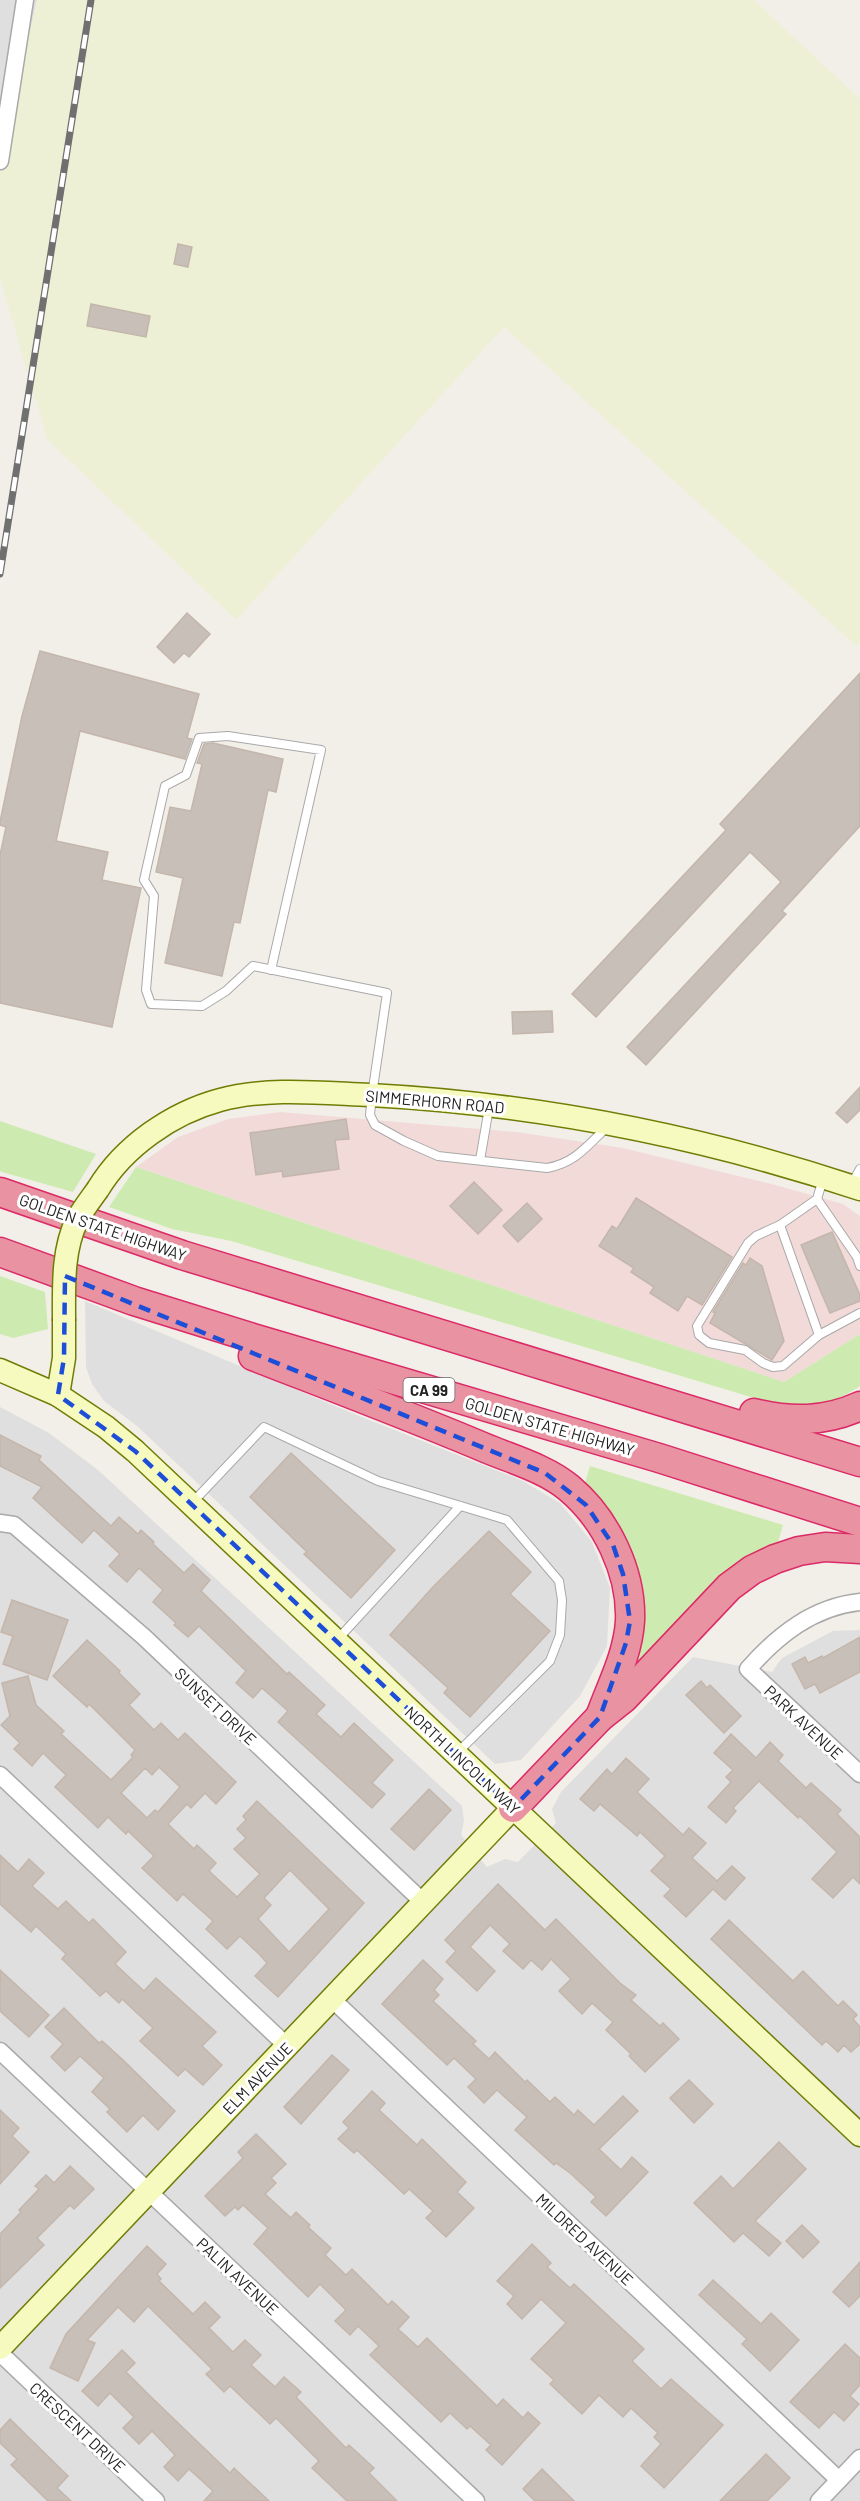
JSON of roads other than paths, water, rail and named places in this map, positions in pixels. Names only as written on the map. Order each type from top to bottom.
[{"type":"highway","name":"GOLDEN STATE HIGHWAY","points":[[0,1192],[182,1255],[860,1462]]},
{"type":"highway","name":"GOLDEN STATE HIGHWAY","points":[[0,1252],[134,1301],[659,1458],[860,1522]]},
{"type":"highway","points":[[134,1301],[248,1354],[435,1427],[545,1473],[568,1487],[586,1505],[613,1545],[623,1574],[628,1599],[630,1621],[621,1665],[600,1717]]},
{"type":"highway","points":[[606,1383],[789,1420],[824,1419],[860,1406]]},
{"type":"highway","points":[[513,1808],[600,1717],[624,1698],[729,1587],[752,1570],[800,1551],[825,1547],[860,1549]]},
{"type":"main road","name":"SIMMERHORN ROAD","points":[[58,1395],[64,1358],[64,1275],[69,1245],[77,1220],[108,1172],[124,1156],[159,1128],[188,1112],[220,1100],[264,1093],[372,1095],[527,1108],[610,1123],[743,1154],[820,1188],[857,1181]]},
{"type":"main road","name":"NORTH LINCOLN WAY","points":[[0,1370],[58,1395],[106,1427],[135,1450],[860,2135]]},
{"type":"main road","name":"ELM AVENUE","points":[[0,2348],[513,1808]]},
{"type":"street","points":[[0,161],[25,0]]},
{"type":"street","name":"SUNSET DRIVE","points":[[0,1523],[14,1526],[109,1605],[423,1902]]},
{"type":"street","name":"PARK AVENUE","points":[[860,1602],[835,1607],[814,1615],[789,1629],[768,1646],[748,1669],[860,1774]]},
{"type":"street","points":[[0,1775],[287,2046]]},
{"type":"street","name":"MILDRED AVENUE","points":[[332,1999],[839,2480]]},
{"type":"street","name":"PALIN AVENUE","points":[[0,2051],[476,2501]]},
{"type":"street","name":"CRESCENT DRIVE","points":[[0,2353],[156,2501]]},
{"type":"street","points":[[819,2501],[860,2458]]},
{"type":"lane","points":[[271,970],[321,750],[228,736],[199,738],[186,775],[165,786],[144,880],[154,896],[147,990],[151,1004],[202,1006],[226,991],[253,966],[271,970],[387,993],[370,1115],[375,1125],[438,1156],[547,1168],[564,1165],[576,1157],[610,1123]]},
{"type":"lane","points":[[480,1160],[490,1104]]},
{"type":"lane","points":[[860,1266],[858,1257],[820,1188],[780,1225],[756,1236],[748,1243],[697,1326],[699,1335],[709,1343],[745,1350],[763,1363],[783,1366],[819,1335],[860,1313]]},
{"type":"lane","points":[[780,1225],[819,1335]]},
{"type":"lane","points":[[191,1504],[264,1427],[378,1481],[507,1520],[559,1581],[562,1600],[560,1635],[550,1661],[456,1754]]},
{"type":"lane","points":[[336,1641],[460,1506]]},
{"type":"railway","points":[[0,574],[91,0]]}]
